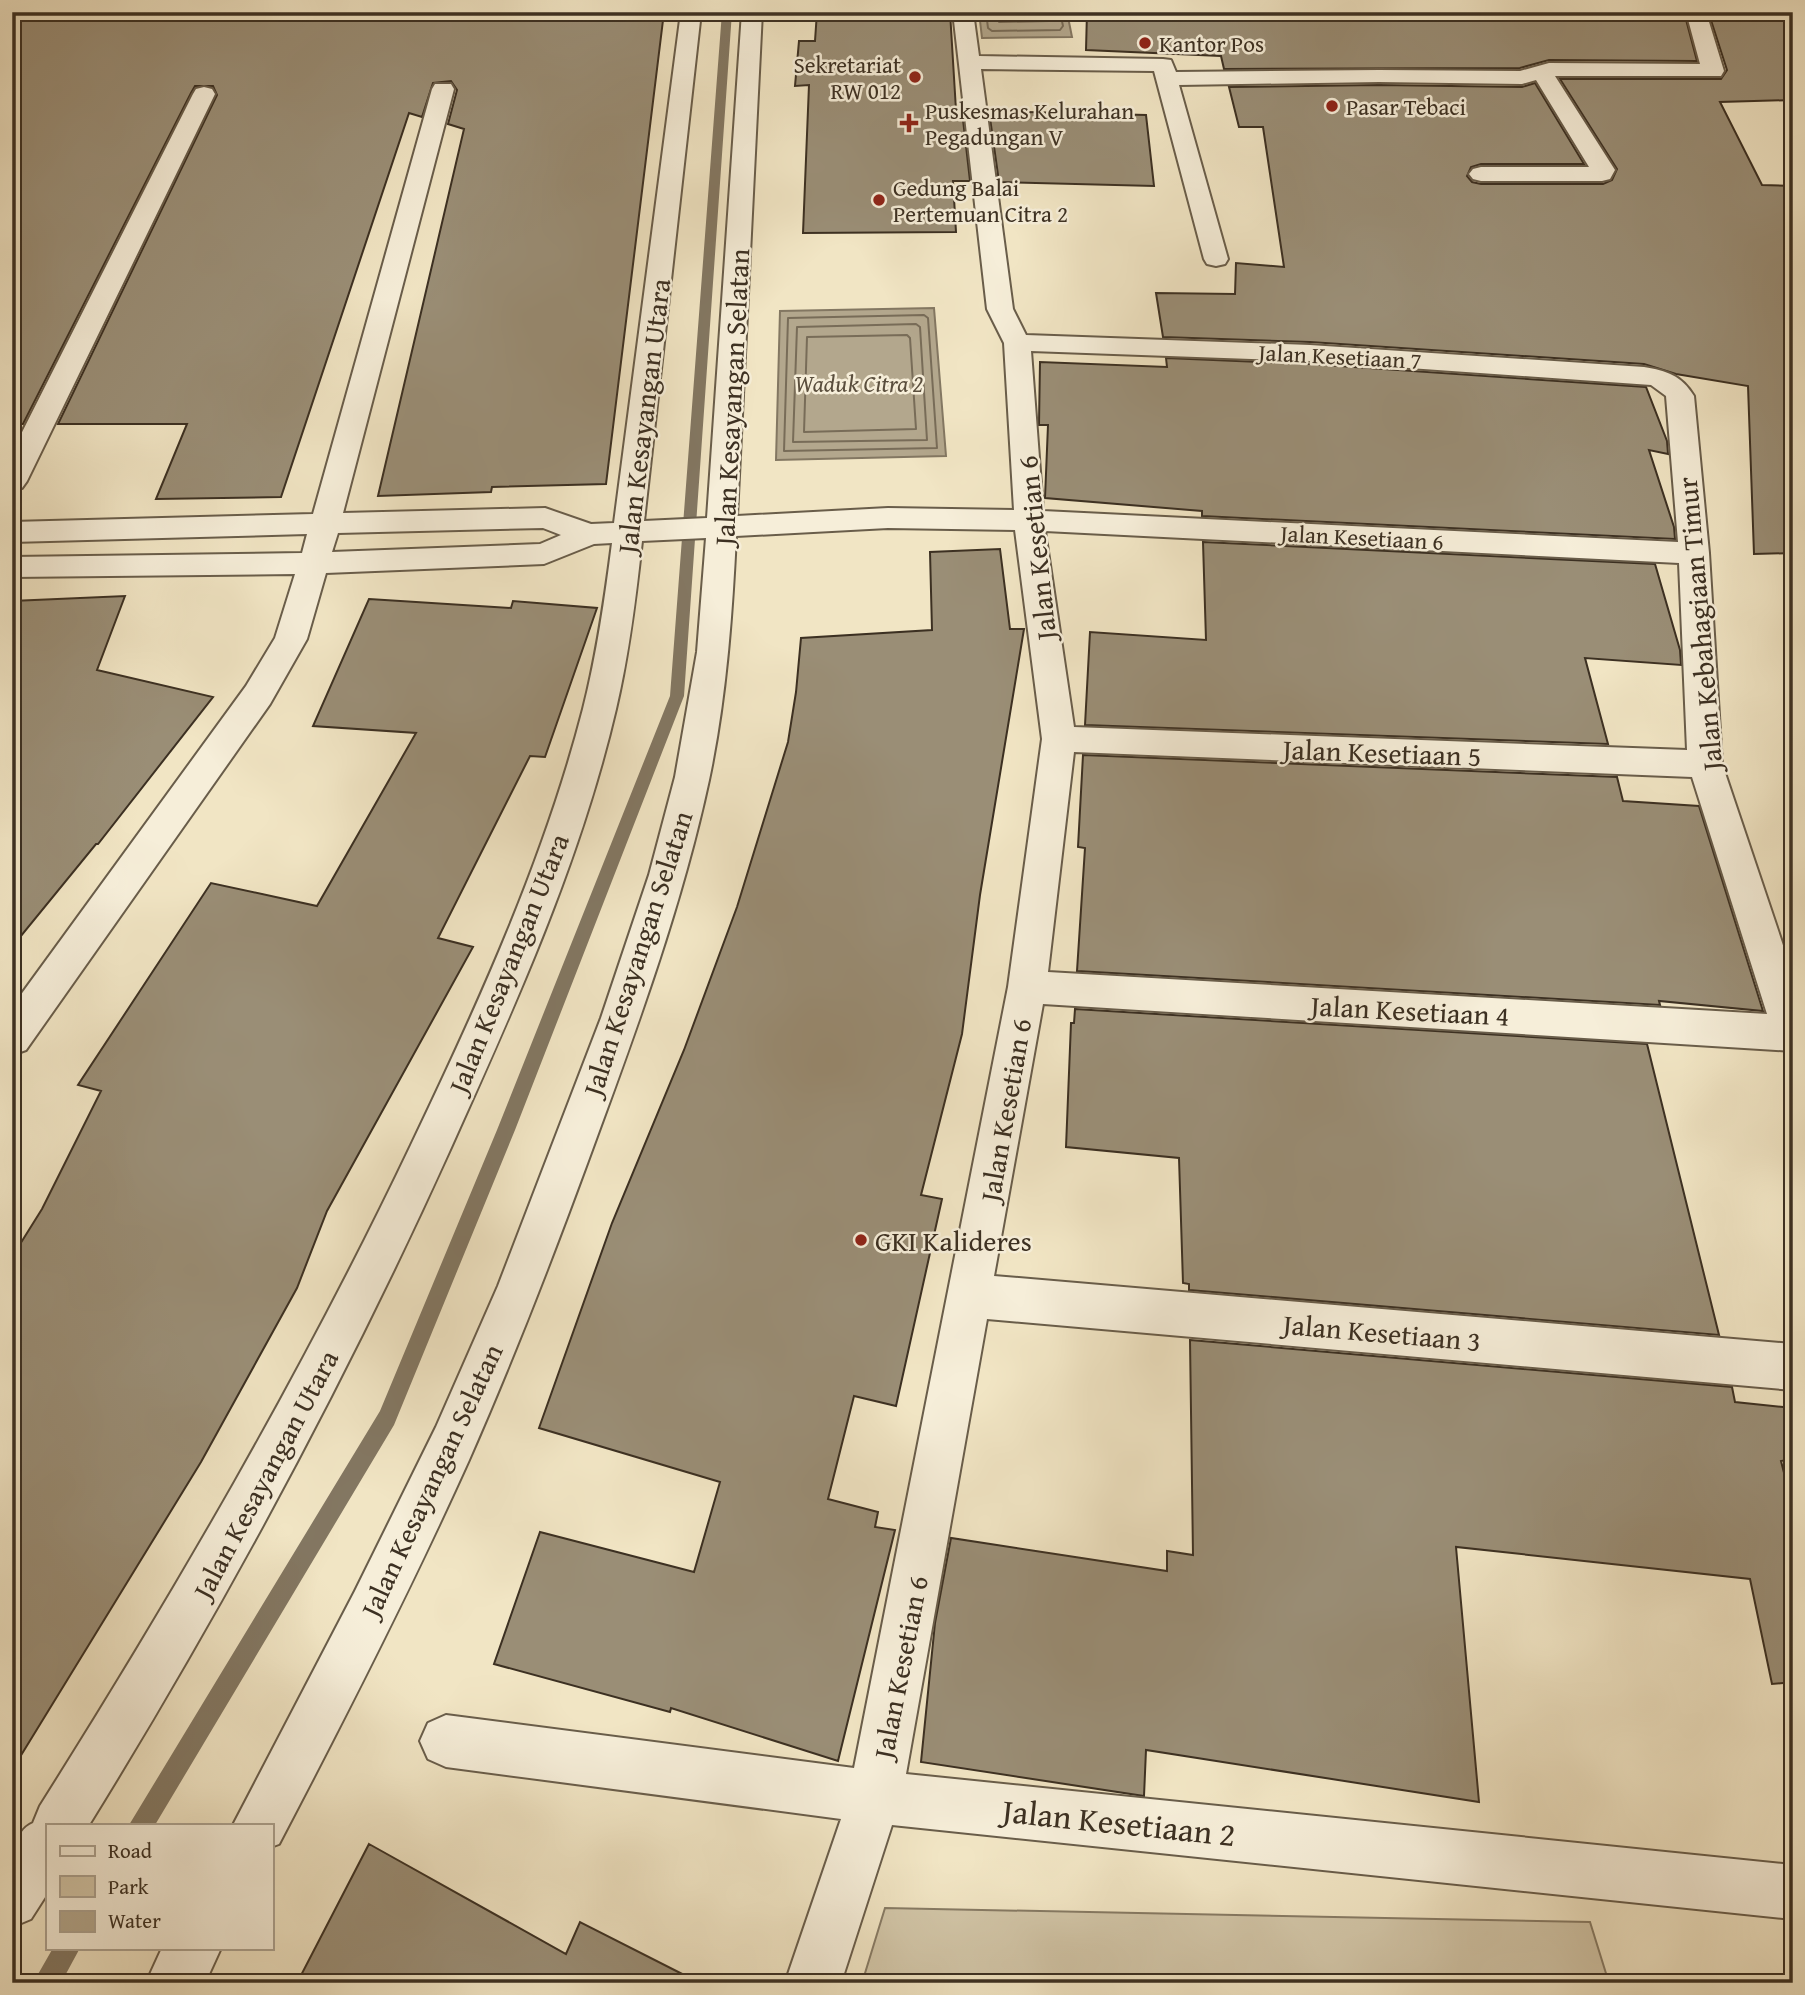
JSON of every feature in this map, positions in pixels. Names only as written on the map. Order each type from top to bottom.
[{"type":"street","name":"Jalan Kesayangan Utara","points":[[60,1824],[180,1629],[262,1486],[411,1190],[492,1013],[551,867],[599,708],[624,573],[620,532],[691,12]]},
{"type":"street","name":"Jalan Kesayangan Selatan","points":[[261,1824],[319,1716],[400,1554],[477,1387],[570,1155],[624,1008],[669,872],[702,730],[720,590],[714,525],[727,427],[751,80],[752,12]]},
{"type":"street","name":"Jalan Kesetian 6","points":[[813,1983],[875,1797],[1027,987],[1059,739],[1029,520],[1017,343],[1000,309],[963,12]]},
{"type":"street","points":[[1167,79],[1379,76],[1522,78],[1549,69],[1713,71],[1696,12]]},
{"type":"street","points":[[970,62],[1163,65],[1216,259]]},
{"type":"street","points":[[1481,174],[1602,174],[1604,170],[1541,71]]},
{"type":"street","points":[[12,1038],[258,695],[291,639],[325,525],[443,89]]},
{"type":"street","points":[[12,481],[204,94]]},
{"type":"street","points":[[1230,321],[1240,350]]},
{"type":"street","name":"Jalan Kesetiaan 7","points":[[1017,343],[1240,350],[1663,378]]},
{"type":"street","name":"Jalan Kebahagiaan Timur","points":[[1663,378],[1675,386],[1680,396],[1694,553],[1705,764],[1793,1033]]},
{"type":"street","name":"Jalan Kesetiaan 6","points":[[620,532],[888,518],[1029,520],[1694,553]]},
{"type":"street","points":[[12,532],[545,519],[620,532]]},
{"type":"street","points":[[12,567],[314,563],[544,554],[620,532]]},
{"type":"street","name":"Jalan Kesetiaan 5","points":[[1059,739],[1705,764]]},
{"type":"street","name":"Jalan Kesetiaan 4","points":[[1027,987],[1793,1033]]},
{"type":"street","name":"Jalan Kesetiaan 3","points":[[971,1296],[1793,1367]]},
{"type":"street","name":"Jalan Kesetiaan 2","points":[[446,1741],[875,1797],[1793,1892]]},
{"type":"street","points":[[12,1900],[46,1846]]},
{"type":"street","points":[[174,1983],[192,1950]]},
{"type":"green space","points":[[885,1908],[1590,1922],[1609,1983],[862,1983]]},
{"type":"water","points":[[979,12],[1067,12],[1072,37],[982,38]]},
{"type":"water","name":"Waduk Citra 2","points":[[934,308],[946,456],[776,460],[780,311]]},
{"type":"building","points":[[12,12],[664,12],[606,484],[492,487],[491,492],[378,496],[464,129],[448,124],[457,90],[451,81],[433,83],[422,117],[409,113],[281,497],[156,499],[187,424],[58,424],[217,95],[213,86],[195,86],[23,424],[12,424]]},
{"type":"building","points":[[817,12],[950,12],[956,110],[962,111],[970,181],[953,181],[956,232],[803,233],[809,85],[795,86],[799,41],[815,41]]},
{"type":"building","points":[[1087,12],[1367,12],[1433,15],[1433,12],[1684,12],[1697,61],[1549,60],[1520,68],[1224,69],[1221,56],[1086,50]]},
{"type":"building","points":[[1709,14],[1793,15],[1793,100],[1720,102],[1762,185],[1793,186],[1793,553],[1754,554],[1748,386],[1676,374],[1644,364],[1310,342],[1163,337],[1156,293],[1235,294],[1236,263],[1284,267],[1263,127],[1239,127],[1229,87],[1522,87],[1535,83],[1584,164],[1481,164],[1471,167],[1467,176],[1472,182],[1481,184],[1603,184],[1612,180],[1617,169],[1560,79],[1721,79],[1727,70]]},
{"type":"building","points":[[989,111],[1146,115],[1154,186],[999,182]]},
{"type":"building","points":[[1166,358],[1310,364],[1646,387],[1667,441],[1668,454],[1649,450],[1674,527],[1675,539],[1202,516],[1202,511],[1045,498],[1048,425],[1039,425],[1040,362],[1167,367]]},
{"type":"building","points":[[1203,542],[1655,564],[1680,650],[1681,665],[1585,658],[1608,744],[1085,725],[1090,632],[1206,640]]},
{"type":"building","points":[[1000,549],[1010,629],[1024,629],[980,895],[962,1034],[921,1195],[942,1199],[896,1406],[854,1396],[828,1499],[878,1512],[875,1527],[895,1530],[838,1761],[671,1708],[670,1712],[494,1664],[540,1532],[694,1572],[720,1482],[539,1428],[612,1223],[684,1050],[737,907],[788,742],[801,638],[932,630],[930,552]]},
{"type":"building","points":[[125,596],[97,670],[213,697],[98,844],[12,947],[12,601]]},
{"type":"building","points":[[369,599],[511,608],[513,601],[597,608],[545,757],[530,756],[438,938],[473,947],[327,1211],[297,1288],[201,1462],[12,1770],[12,1257],[42,1209],[101,1091],[78,1085],[211,883],[317,906],[416,733],[313,726]]},
{"type":"building","points":[[1083,755],[1617,777],[1623,801],[1699,806],[1763,1011],[1659,1001],[1660,1005],[1077,971],[1085,848],[1078,847]]},
{"type":"building","points":[[1075,1009],[1647,1044],[1719,1335],[1189,1290],[1189,1284],[1183,1283],[1179,1158],[1066,1147],[1071,1023],[1074,1023]]},
{"type":"building","points":[[1190,1340],[1732,1387],[1735,1402],[1793,1408],[1793,1459],[1781,1461],[1793,1508],[1793,1682],[1772,1684],[1750,1579],[1456,1547],[1479,1802],[1146,1750],[1144,1796],[921,1762],[935,1623],[951,1538],[1167,1571],[1167,1551],[1193,1555]]},
{"type":"building","points":[[369,1844],[566,1954],[580,1922],[700,1983],[297,1983]]},
{"type":"waterway","points":[[142,1824],[387,1418],[506,1130],[677,696],[727,12]]},
{"type":"waterway","points":[[46,1983],[66,1950]]},
{"type":"place","name":"Kantor Pos","points":[[1145,43]]},
{"type":"place","name":"Sekretariat RW 012","points":[[915,77]]},
{"type":"place","name":"Pasar Tebaci","points":[[1332,106]]},
{"type":"place","name":"Puskesmas Kelurahan Pegadungan V","points":[[909,123]]},
{"type":"place","name":"Gedung Balai Pertemuan Citra 2","points":[[879,200]]},
{"type":"place","name":"GKI Kalideres","points":[[861,1240]]}]
